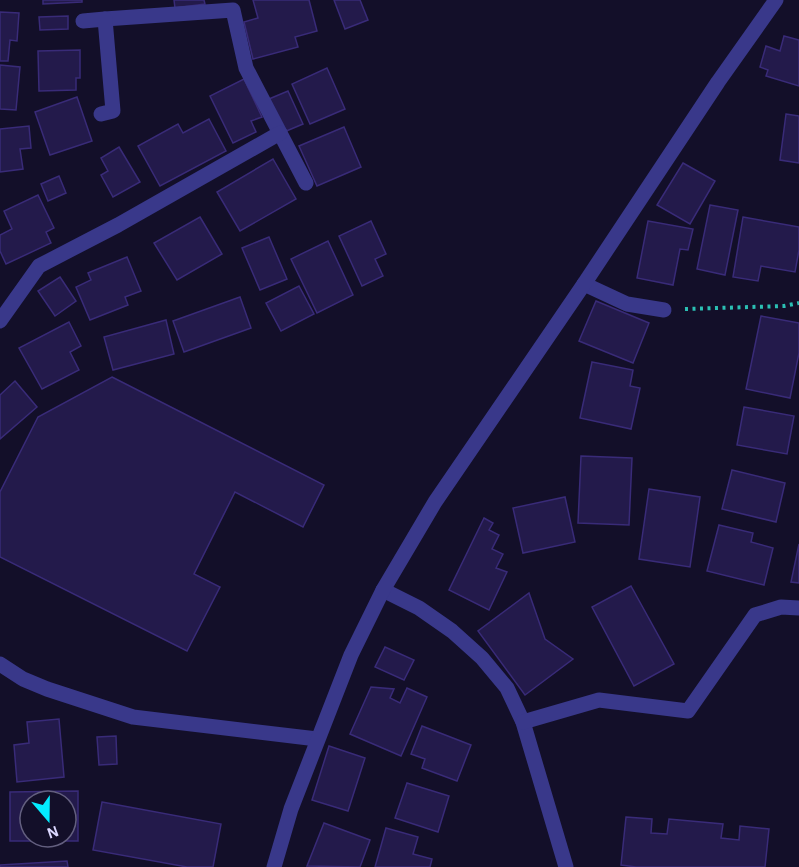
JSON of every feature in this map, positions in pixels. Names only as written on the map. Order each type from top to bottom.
[{"type":"street","points":[[274,867],[291,809],[317,739],[351,655],[383,590],[435,502],[718,82],[776,0]]},
{"type":"street","points":[[83,21],[105,19],[149,7],[233,10],[246,68],[306,183]]},
{"type":"street","points":[[101,114],[113,111],[105,19]]},
{"type":"street","points":[[0,321],[39,266],[118,225],[280,133]]},
{"type":"street","points":[[584,284],[627,304],[664,310]]},
{"type":"street","points":[[383,590],[419,608],[452,631],[482,658],[507,688],[523,722],[566,867]]},
{"type":"street","points":[[523,722],[599,700],[688,711],[755,615],[781,607],[799,608]]},
{"type":"street","points":[[0,664],[23,679],[47,689],[133,717],[317,739]]},
{"type":"path","points":[[664,310],[784,306],[799,303]]},
{"type":"building","points":[[43,0],[82,0],[82,2],[43,4]]},
{"type":"building","points":[[174,0],[204,0],[205,4],[175,8]]},
{"type":"building","points":[[253,0],[309,0],[317,31],[295,37],[298,47],[253,59],[244,22],[258,18]]},
{"type":"building","points":[[334,0],[360,0],[368,20],[345,29]]},
{"type":"building","points":[[0,12],[19,13],[17,41],[10,40],[8,61],[0,61]]},
{"type":"building","points":[[68,16],[68,29],[40,30],[39,17]]},
{"type":"building","points":[[784,36],[799,40],[799,86],[766,76],[768,70],[760,67],[766,46],[780,51]]},
{"type":"building","points":[[80,50],[80,78],[76,78],[76,90],[39,91],[38,51]]},
{"type":"building","points":[[0,65],[20,67],[16,110],[0,109]]},
{"type":"building","points":[[327,68],[345,109],[310,124],[292,84]]},
{"type":"building","points":[[244,79],[262,117],[251,121],[256,132],[233,143],[210,96]]},
{"type":"building","points":[[288,91],[303,124],[284,132],[269,99]]},
{"type":"building","points":[[77,97],[92,141],[50,155],[35,112]]},
{"type":"building","points":[[786,114],[799,116],[799,163],[780,160]]},
{"type":"building","points":[[209,119],[226,151],[160,186],[138,146],[178,124],[183,133]]},
{"type":"building","points":[[29,126],[31,148],[20,149],[23,169],[0,172],[0,129]]},
{"type":"building","points":[[344,127],[361,167],[317,186],[299,146]]},
{"type":"building","points":[[119,147],[140,182],[113,197],[101,175],[108,171],[101,158]]},
{"type":"building","points":[[273,159],[296,199],[240,231],[217,192]]},
{"type":"building","points":[[683,163],[715,181],[690,224],[657,205]]},
{"type":"building","points":[[59,176],[66,193],[48,201],[41,184]]},
{"type":"building","points":[[38,195],[54,228],[46,232],[51,243],[6,264],[0,251],[0,235],[12,229],[4,211]]},
{"type":"building","points":[[710,205],[738,210],[725,275],[697,269]]},
{"type":"building","points":[[200,217],[222,254],[177,280],[154,243]]},
{"type":"building","points":[[743,217],[799,227],[799,250],[795,272],[761,266],[758,281],[733,277]]},
{"type":"building","points":[[371,221],[386,254],[375,259],[383,276],[362,286],[339,236]]},
{"type":"building","points":[[648,221],[693,229],[688,250],[680,249],[673,285],[637,278]]},
{"type":"building","points":[[269,237],[287,279],[260,290],[242,248]]},
{"type":"building","points":[[328,241],[353,295],[317,313],[291,259]]},
{"type":"building","points":[[127,257],[141,291],[125,297],[128,305],[90,320],[76,287],[91,280],[88,273]]},
{"type":"building","points":[[60,277],[76,301],[55,316],[38,291]]},
{"type":"building","points":[[299,286],[314,314],[281,331],[266,303]]},
{"type":"building","points":[[240,297],[251,328],[184,352],[173,321]]},
{"type":"building","points":[[596,301],[649,323],[633,363],[579,341]]},
{"type":"building","points":[[761,316],[799,323],[799,353],[790,398],[746,389]]},
{"type":"building","points":[[166,320],[174,354],[113,370],[104,337]]},
{"type":"building","points":[[69,322],[81,346],[70,352],[79,370],[42,389],[19,348]]},
{"type":"building","points":[[592,362],[633,370],[630,386],[640,388],[631,429],[580,418]]},
{"type":"building","points":[[112,377],[324,485],[303,527],[235,492],[194,574],[220,587],[187,651],[0,557],[0,492],[38,417]]},
{"type":"building","points":[[15,381],[37,407],[0,439],[0,395]]},
{"type":"building","points":[[744,407],[794,416],[787,454],[737,445]]},
{"type":"building","points":[[581,456],[632,458],[629,525],[578,523]]},
{"type":"building","points":[[732,470],[785,483],[776,522],[722,509]]},
{"type":"building","points":[[649,489],[700,497],[690,567],[639,559]]},
{"type":"building","points":[[565,497],[575,542],[523,553],[513,508]]},
{"type":"building","points":[[484,518],[493,523],[489,530],[499,535],[492,549],[503,554],[496,568],[507,572],[489,610],[449,590]]},
{"type":"building","points":[[719,525],[753,533],[751,542],[773,548],[764,585],[707,571]]},
{"type":"building","points":[[799,544],[799,583],[791,582]]},
{"type":"building","points":[[631,586],[674,664],[634,686],[592,607]]},
{"type":"building","points":[[529,593],[545,639],[573,659],[525,695],[478,631]]},
{"type":"building","points":[[385,647],[414,660],[404,680],[375,667]]},
{"type":"building","points":[[371,687],[394,689],[390,698],[400,703],[407,688],[427,697],[401,756],[350,734]]},
{"type":"building","points":[[59,719],[64,777],[17,782],[14,745],[29,743],[27,722]]},
{"type":"building","points":[[422,726],[471,745],[457,781],[422,768],[425,759],[411,754]]},
{"type":"building","points":[[116,736],[117,764],[99,765],[97,737]]},
{"type":"building","points":[[329,746],[365,758],[348,811],[312,800]]},
{"type":"building","points":[[407,783],[449,796],[438,832],[395,818]]},
{"type":"building","points":[[10,792],[18,792],[18,841],[10,841]]},
{"type":"building","points":[[102,802],[221,824],[213,867],[187,867],[93,850]]},
{"type":"building","points":[[626,817],[652,819],[651,833],[667,834],[669,819],[723,824],[721,838],[739,840],[740,826],[769,829],[765,867],[621,865]]},
{"type":"building","points":[[324,823],[370,840],[360,867],[307,866]]},
{"type":"building","points":[[386,828],[418,837],[413,854],[432,859],[430,867],[375,867]]},
{"type":"building","points":[[67,861],[68,867],[0,867],[0,865]]}]
